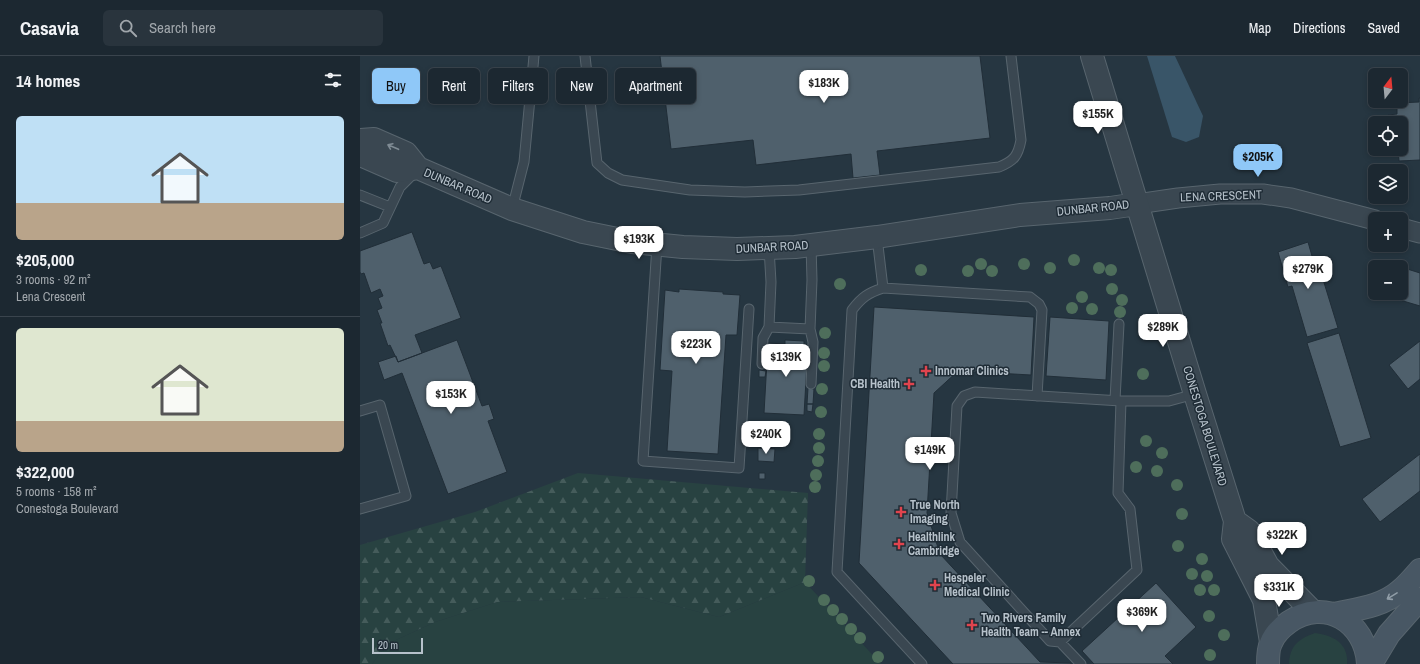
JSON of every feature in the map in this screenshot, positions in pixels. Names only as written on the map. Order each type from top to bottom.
[{"type":"main road","points":[[1267,656],[1282,626],[1296,617],[1372,606],[1400,591],[1420,570]]},
{"type":"main road","points":[[1370,664],[1389,634],[1420,599]]},
{"type":"main road","points":[[1323,613],[1345,620],[1354,627],[1366,645],[1370,664]]},
{"type":"street","name":"CONESTOGA BOULEVARD","points":[[1092,56],[1235,521],[1233,539],[1264,600],[1267,656]]},
{"type":"street","name":"DUNBAR ROAD","points":[[360,140],[374,139],[406,153],[418,168],[512,209],[583,232],[632,242],[657,245],[737,249],[811,245],[877,237],[1020,215],[1110,208],[1137,204]]},
{"type":"street","name":"DUNBAR ROAD","points":[[360,150],[365,157],[398,171],[418,168]]},
{"type":"street","name":"LENA CRESCENT","points":[[1137,204],[1220,194],[1263,194],[1291,198],[1368,218]]},
{"type":"street","points":[[1408,230],[1420,233]]},
{"type":"street","points":[[1235,521],[1249,531],[1268,566],[1323,613]]},
{"type":"lane","points":[[512,209],[524,162],[534,56]]},
{"type":"lane","points":[[585,56],[597,163],[608,173],[622,180],[644,184],[690,190],[745,192],[814,188],[999,167],[1010,162],[1018,152],[1021,140],[1011,56]]},
{"type":"lane","points":[[360,233],[383,223],[400,187],[418,168]]},
{"type":"lane","points":[[360,195],[390,208]]},
{"type":"lane","points":[[877,237],[883,288]]},
{"type":"lane","points":[[657,245],[643,461],[739,468],[749,309]]},
{"type":"lane","points":[[811,245],[812,280],[810,329],[813,342],[811,384]]},
{"type":"lane","points":[[762,364],[763,338],[769,327],[771,282],[769,248]]},
{"type":"lane","points":[[922,664],[837,572],[852,310],[860,299],[871,292],[883,288],[1030,297],[1035,300],[1042,310],[1037,396]]},
{"type":"lane","points":[[1060,642],[1137,570],[1130,510],[1118,493],[1119,324]]},
{"type":"lane","points":[[769,327],[810,329]]},
{"type":"lane","points":[[1081,664],[1060,642],[1050,640],[960,542],[951,513],[957,406],[964,396],[975,392],[1118,401],[1169,401],[1195,394]]},
{"type":"lane","points":[[360,411],[380,405],[406,496],[360,509]]},
{"type":"green space","points":[[578,473],[808,493],[805,582],[719,617],[641,597],[497,602],[435,622],[387,644],[372,664],[360,664],[360,545],[475,512]]},
{"type":"green space","points":[[805,582],[881,664],[372,664],[387,644],[435,622],[497,602],[641,597],[719,617]]},
{"type":"green space","points":[[1315,633],[1338,641],[1345,651],[1347,664],[1289,664],[1291,652],[1296,644]]},
{"type":"water","points":[[1147,56],[1175,56],[1203,116],[1199,137],[1186,142],[1172,137]]},
{"type":"building","points":[[660,56],[980,56],[990,138],[877,151],[880,175],[853,178],[851,154],[756,165],[753,140],[671,149],[666,104],[696,104],[696,68],[661,68]]},
{"type":"building","points":[[1420,98],[1420,160],[1399,161],[1399,156],[1408,156],[1408,116],[1388,115],[1397,114],[1397,108],[1408,108],[1408,102],[1419,102]]},
{"type":"building","points":[[412,232],[424,264],[430,262],[433,269],[441,266],[461,318],[415,335],[422,353],[398,362],[390,345],[388,346],[377,310],[382,308],[378,298],[383,296],[380,289],[371,293],[364,273],[361,274],[360,251]]},
{"type":"building","points":[[1308,242],[1318,277],[1322,276],[1338,328],[1307,337],[1292,286],[1288,287],[1278,252]]},
{"type":"building","points":[[1408,269],[1420,273],[1420,306],[1400,300],[1408,300]]},
{"type":"building","points":[[679,289],[723,292],[723,294],[740,295],[737,335],[726,335],[718,454],[667,451],[672,371],[660,370],[665,290],[679,292]]},
{"type":"building","points":[[874,307],[1034,317],[1031,375],[958,371],[934,393],[927,513],[940,554],[1040,662],[1071,664],[953,664],[859,563]]},
{"type":"building","points":[[1050,317],[1109,321],[1106,380],[1046,376]]},
{"type":"building","points":[[1339,333],[1371,438],[1340,447],[1307,343]]},
{"type":"building","points":[[457,340],[482,406],[489,404],[494,419],[488,421],[507,472],[448,494],[402,373],[384,380],[378,362],[396,356],[398,362]]},
{"type":"building","points":[[785,340],[804,341],[804,345],[808,345],[804,415],[764,413],[768,343],[785,344]]},
{"type":"building","points":[[1420,341],[1420,379],[1408,389],[1389,365]]},
{"type":"building","points":[[759,370],[766,371],[765,377],[759,377]]},
{"type":"building","points":[[808,388],[814,389],[813,404],[807,404]]},
{"type":"building","points":[[807,404],[813,404],[812,412],[807,411]]},
{"type":"building","points":[[758,448],[775,449],[774,462],[758,461]]},
{"type":"building","points":[[1420,454],[1420,491],[1380,522],[1362,499]]},
{"type":"building","points":[[759,473],[765,473],[765,479],[759,479]]},
{"type":"building","points":[[1156,583],[1196,627],[1165,656],[1173,664],[1094,664],[1082,651]]},
{"type":"place","name":"Innomar Clinics","points":[[926,371]]},
{"type":"place","name":"CBI Health","points":[[909,384]]},
{"type":"place","name":"True North Imaging","points":[[901,512]]},
{"type":"place","name":"Healthlink Cambridge","points":[[899,544]]},
{"type":"place","name":"Hespeler Medical Clinic","points":[[935,585]]},
{"type":"place","name":"Two Rivers Family Health Team -- Annex","points":[[972,625]]}]
